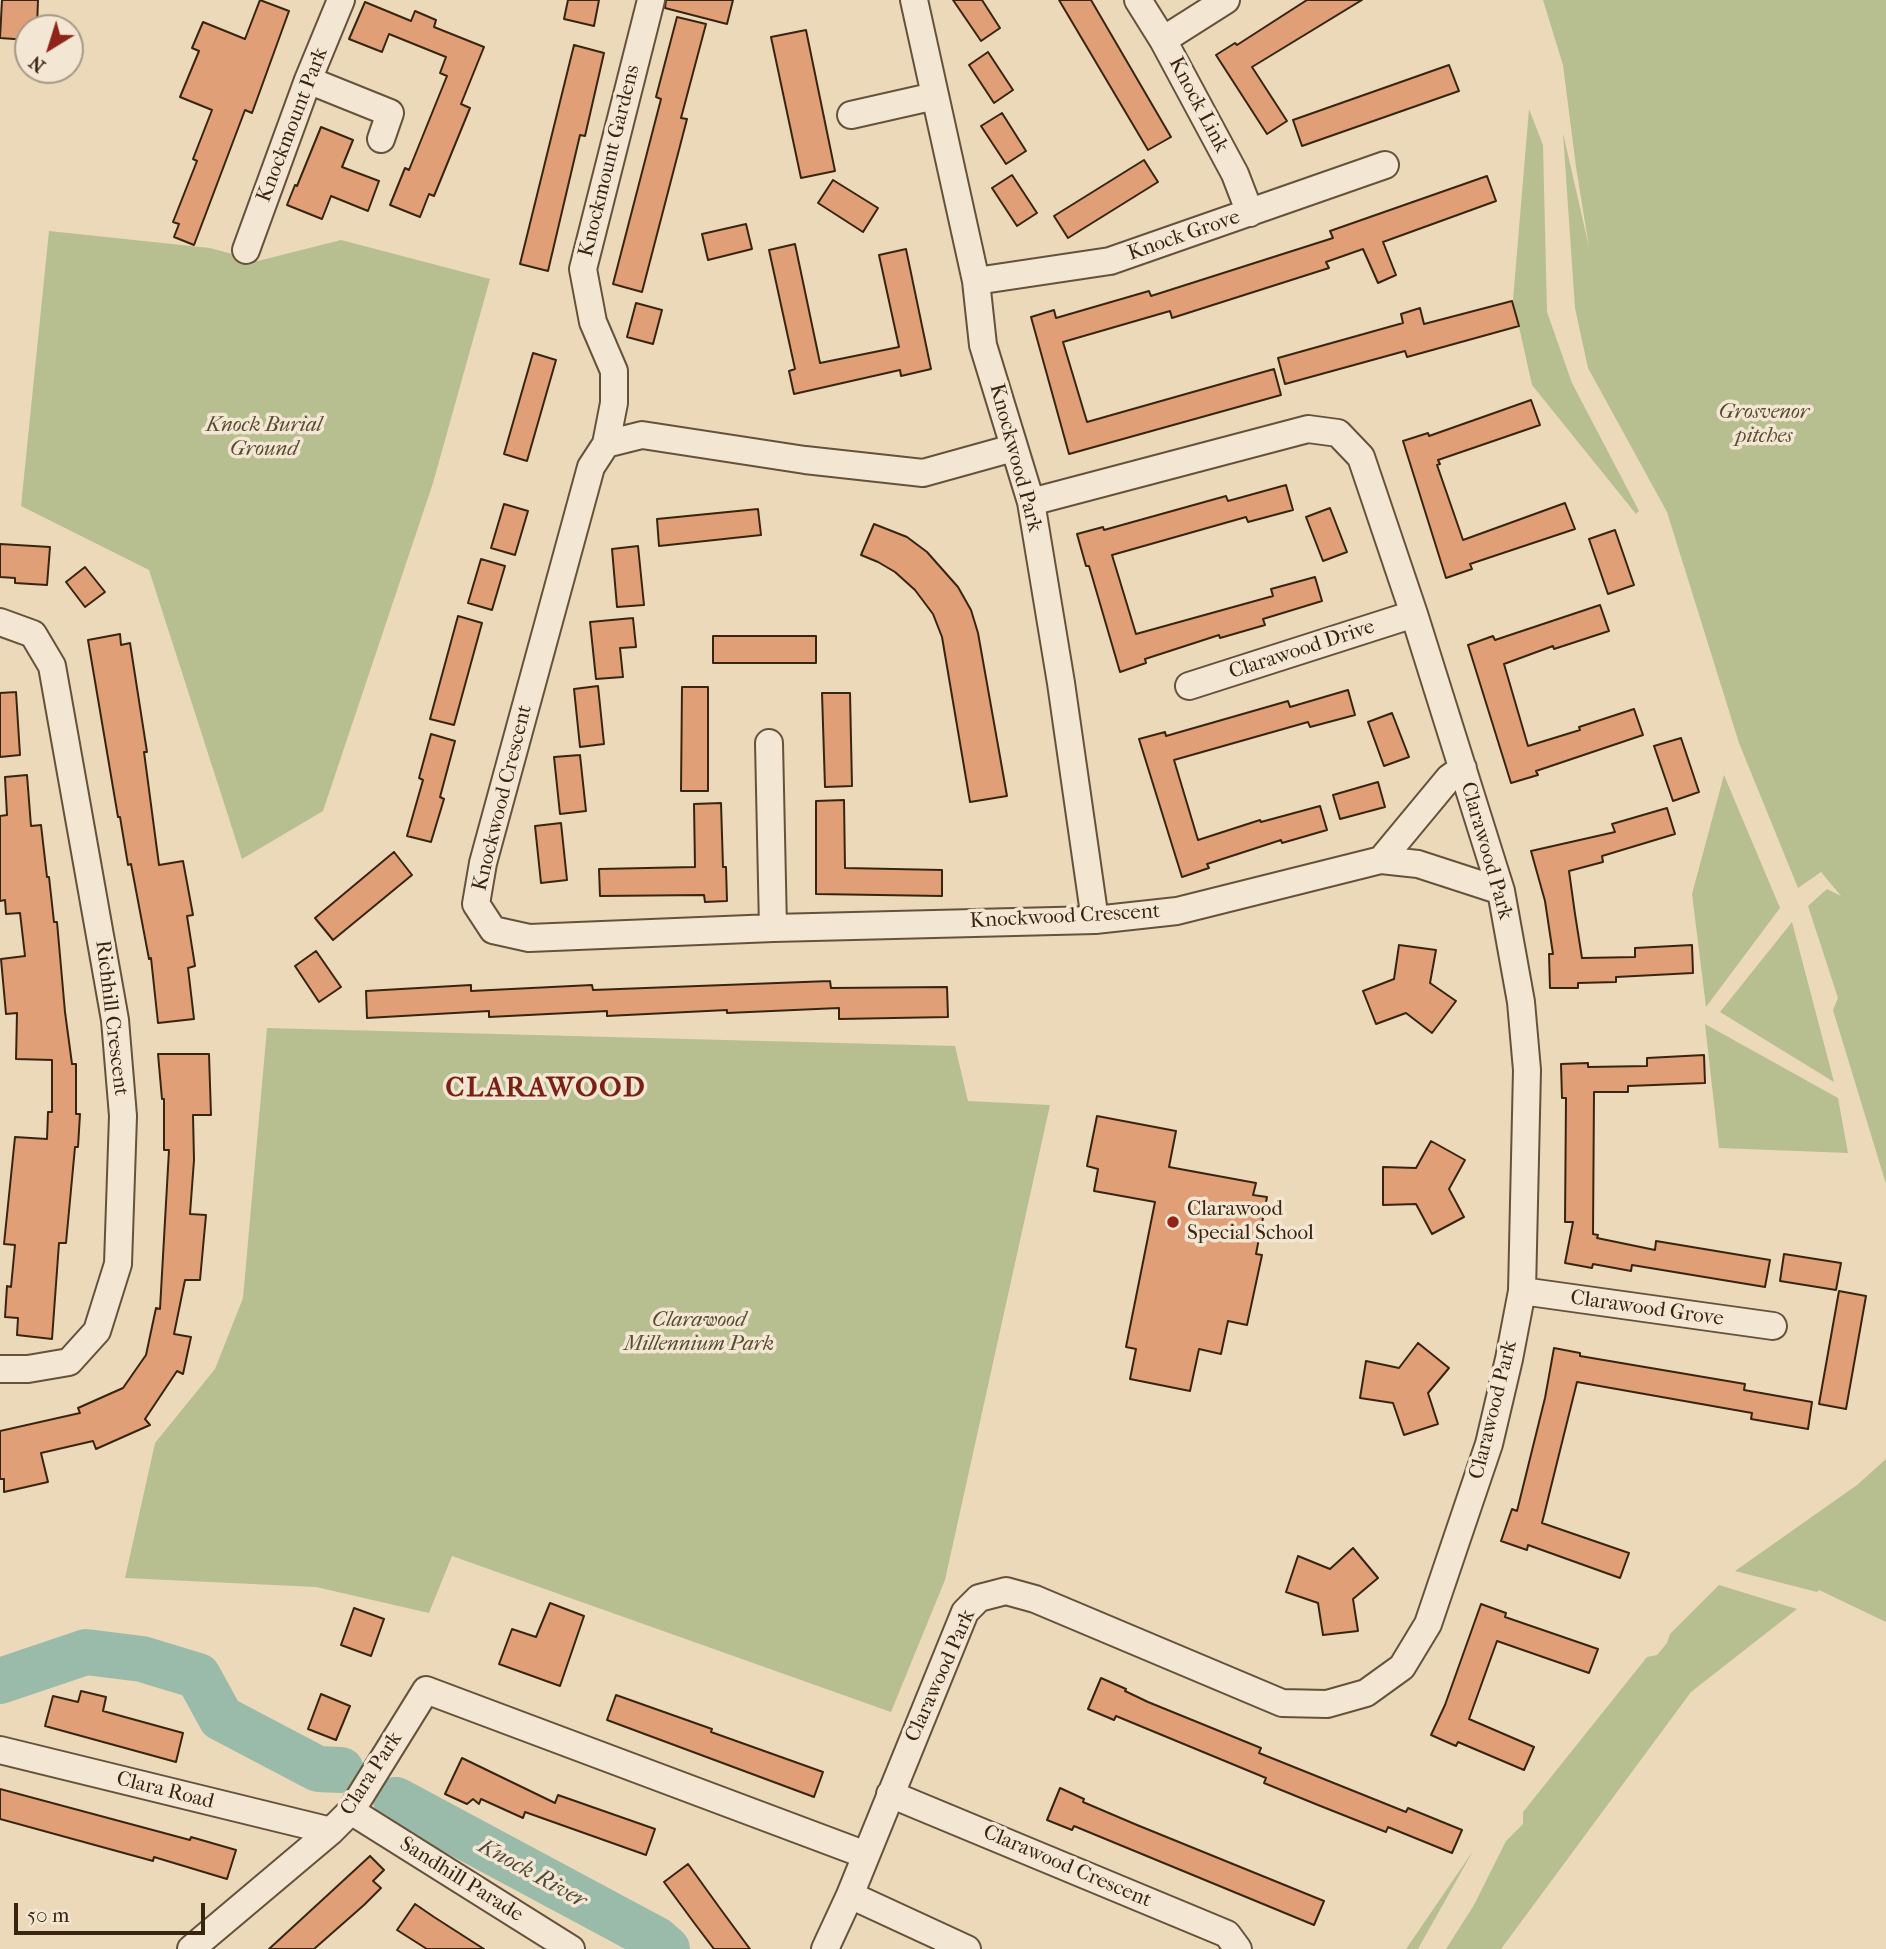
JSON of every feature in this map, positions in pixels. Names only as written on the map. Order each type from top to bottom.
[{"type":"street","name":"Knockmount Park","points":[[246,250],[308,80],[341,0]]},
{"type":"street","name":"Knockmount Gardens","points":[[606,444],[614,403],[614,371],[593,322],[583,269],[651,0]]},
{"type":"street","name":"Knockwood Park","points":[[914,0],[976,281],[983,345],[1031,502],[1061,682],[1095,920]]},
{"type":"street","name":"Knock Link","points":[[1138,0],[1163,40],[1235,174],[1250,214]]},
{"type":"street","points":[[1163,40],[1226,0]]},
{"type":"street","points":[[308,80],[390,113],[381,139]]},
{"type":"street","points":[[851,115],[935,96]]},
{"type":"street","name":"Knock Grove","points":[[976,281],[1111,261],[1385,165]]},
{"type":"street","name":"Clarawood Park","points":[[825,1949],[850,1895],[965,1612],[979,1598],[1006,1591],[1035,1599],[1282,1703],[1327,1704],[1366,1693],[1402,1667],[1428,1624],[1489,1444],[1522,1292],[1527,1070],[1521,1002],[1501,891],[1415,614],[1361,457],[1338,433],[1308,429],[1031,502]]},
{"type":"street","points":[[606,444],[642,435],[806,460],[923,473],[1013,447]]},
{"type":"street","name":"Knockwood Crescent","points":[[606,444],[591,467],[483,863],[476,904],[493,930],[529,938],[773,928],[1095,920],[1177,911],[1381,860],[1418,864],[1501,891]]},
{"type":"street","name":"Clarawood Drive","points":[[1189,686],[1415,614]]},
{"type":"street","name":"Richhill Crescent","points":[[0,622],[33,634],[52,666],[116,1020],[123,1116],[118,1264],[97,1331],[69,1362],[29,1370],[0,1369]]},
{"type":"street","points":[[769,743],[773,928]]},
{"type":"street","points":[[1381,860],[1449,778],[1462,768]]},
{"type":"street","name":"Clarawood Grove","points":[[1522,1292],[1773,1326]]},
{"type":"street","name":"Clara Park","points":[[191,1949],[351,1811],[426,1690],[866,1855]]},
{"type":"street","name":"Clara Road","points":[[0,1750],[331,1831]]},
{"type":"street","name":"Clarawood Crescent","points":[[890,1794],[1227,1934],[1238,1949]]},
{"type":"street","name":"Sandhill Parade","points":[[351,1811],[571,1949]]},
{"type":"street","points":[[850,1895],[967,1949]]},
{"type":"green space","name":"Grosvenor pitches","points":[[1543,0],[1886,0],[1886,1184],[1833,1010],[1838,998],[1808,906],[1827,889],[1841,896],[1821,872],[1798,888],[1739,743],[1667,512],[1588,368],[1575,308],[1563,133],[1589,247],[1563,65]]},
{"type":"green space","points":[[1529,109],[1543,145],[1547,312],[1572,383],[1639,511],[1636,514],[1532,385],[1513,300]]},
{"type":"green space","name":"Knock Burial Ground","points":[[49,231],[210,248],[258,261],[341,240],[490,279],[433,483],[323,811],[242,859],[149,570],[21,506]]},
{"type":"green space","points":[[1724,775],[1780,908],[1706,1007],[1692,894]]},
{"type":"green space","points":[[1792,922],[1834,1082],[1720,1012]]},
{"type":"green space","points":[[1705,1024],[1838,1098],[1848,1153],[1719,1148]]},
{"type":"green space","name":"Clarawood Millennium Park","points":[[267,1028],[955,1046],[968,1101],[1050,1105],[945,1580],[891,1712],[452,1556],[429,1613],[316,1587],[125,1578],[155,1443],[215,1369],[243,1298]]},
{"type":"green space","points":[[1886,1459],[1886,1622],[1819,1590],[1817,1592],[1735,1571],[1857,1485]]},
{"type":"green space","points":[[1719,1585],[1797,1609],[1691,1692],[1501,1949],[1446,1949],[1474,1905],[1506,1841],[1523,1824],[1523,1812],[1647,1657],[1657,1655],[1667,1643],[1670,1634]]},
{"type":"green space","points":[[1473,1851],[1418,1949],[1406,1949]]},
{"type":"building","points":[[2,0],[38,0],[38,14],[14,14],[14,39],[0,38]]},
{"type":"building","points":[[260,0],[289,11],[252,113],[245,110],[194,245],[174,237],[179,224],[173,222],[197,161],[193,159],[212,110],[180,97],[199,51],[192,48],[203,22],[245,39]]},
{"type":"building","points":[[568,0],[599,0],[594,26],[564,19]]},
{"type":"building","points":[[666,0],[733,0],[727,24],[665,8]]},
{"type":"building","points":[[953,0],[982,0],[1000,28],[981,41]]},
{"type":"building","points":[[1059,0],[1091,0],[1171,137],[1148,150]]},
{"type":"building","points":[[1307,0],[1362,0],[1252,67],[1287,121],[1267,134],[1216,55],[1235,43],[1237,45]]},
{"type":"building","points":[[365,2],[411,21],[415,11],[436,20],[434,27],[484,47],[461,104],[470,108],[434,196],[429,194],[420,217],[390,205],[405,168],[409,170],[447,76],[440,73],[446,57],[389,34],[382,52],[349,39]]},
{"type":"building","points":[[677,17],[706,24],[681,118],[687,119],[642,292],[613,284],[661,99],[656,97]]},
{"type":"building","points":[[806,30],[835,171],[801,178],[771,37]]},
{"type":"building","points":[[574,45],[604,53],[585,136],[580,135],[548,271],[520,264]]},
{"type":"building","points":[[988,52],[1013,90],[994,103],[969,65]]},
{"type":"building","points":[[1449,65],[1459,91],[1302,146],[1293,120]]},
{"type":"building","points":[[1002,113],[1026,151],[1006,164],[981,126]]},
{"type":"building","points":[[321,127],[353,140],[342,167],[379,181],[368,211],[331,196],[322,219],[287,205]]},
{"type":"building","points":[[1144,160],[1158,182],[1068,238],[1054,216]]},
{"type":"building","points":[[1012,175],[1037,213],[1017,226],[992,188]]},
{"type":"building","points":[[1487,176],[1496,201],[1383,242],[1396,275],[1378,283],[1363,249],[1326,262],[1329,268],[1172,318],[1170,311],[1063,342],[1087,422],[1274,369],[1281,395],[1069,454],[1031,317],[1054,310],[1056,318],[1149,291],[1151,296],[1333,238],[1330,231]]},
{"type":"building","points":[[833,180],[878,208],[863,232],[818,203]]},
{"type":"building","points":[[746,224],[752,249],[708,260],[702,234]]},
{"type":"building","points":[[795,244],[820,363],[899,347],[879,255],[906,249],[931,369],[901,376],[900,370],[794,394],[789,371],[795,369],[769,250]]},
{"type":"building","points":[[1512,301],[1519,326],[1407,357],[1405,351],[1285,384],[1278,358],[1403,323],[1401,314],[1420,308],[1424,324]]},
{"type":"building","points":[[636,303],[662,310],[653,344],[627,337]]},
{"type":"building","points":[[533,353],[556,360],[527,461],[504,454]]},
{"type":"building","points":[[1531,400],[1540,425],[1438,460],[1440,464],[1437,465],[1463,540],[1565,503],[1575,529],[1470,564],[1472,569],[1446,578],[1403,441],[1428,433],[1429,436]]},
{"type":"building","points":[[1286,485],[1293,510],[1248,522],[1246,517],[1112,555],[1136,634],[1273,596],[1271,589],[1315,577],[1322,601],[1263,619],[1265,625],[1220,638],[1219,635],[1145,659],[1146,663],[1120,672],[1077,534],[1103,527],[1104,530],[1226,496],[1228,501]]},
{"type":"building","points":[[504,504],[528,511],[515,555],[491,548]]},
{"type":"building","points":[[1330,508],[1347,552],[1323,561],[1306,517]]},
{"type":"building","points":[[758,509],[761,535],[659,546],[657,519]]},
{"type":"building","points":[[874,524],[907,537],[927,552],[958,587],[971,610],[978,633],[1007,796],[970,802],[942,637],[933,614],[915,590],[895,572],[861,555]]},
{"type":"building","points":[[1615,530],[1634,585],[1608,594],[1589,539]]},
{"type":"building","points":[[0,544],[50,547],[47,585],[15,583],[15,578],[0,577]]},
{"type":"building","points":[[638,546],[644,605],[617,607],[612,549]]},
{"type":"building","points":[[481,559],[505,566],[492,610],[468,603]]},
{"type":"building","points":[[85,567],[105,592],[85,607],[66,582]]},
{"type":"building","points":[[1600,605],[1609,631],[1554,649],[1553,646],[1504,664],[1528,746],[1634,709],[1643,735],[1536,771],[1538,775],[1511,783],[1468,645],[1493,636],[1495,640]]},
{"type":"building","points":[[458,616],[482,623],[454,725],[430,719]]},
{"type":"building","points":[[633,618],[636,647],[620,648],[623,677],[596,679],[590,622]]},
{"type":"building","points":[[120,634],[121,645],[130,643],[147,752],[144,752],[159,865],[183,861],[193,915],[187,916],[195,966],[188,968],[194,1019],[158,1023],[151,958],[149,959],[131,864],[128,865],[118,817],[88,640]]},
{"type":"building","points":[[713,636],[816,636],[816,663],[713,663]]},
{"type":"building","points":[[598,686],[604,744],[580,747],[574,689]]},
{"type":"building","points":[[682,687],[708,687],[708,791],[681,791]]},
{"type":"building","points":[[1348,690],[1355,715],[1310,727],[1308,722],[1174,760],[1198,840],[1260,820],[1261,822],[1320,806],[1327,830],[1282,843],[1281,840],[1207,864],[1209,868],[1182,877],[1139,739],[1165,732],[1166,736],[1288,701],[1290,707]]},
{"type":"building","points":[[16,692],[20,755],[0,757],[0,693]]},
{"type":"building","points":[[822,693],[850,693],[852,786],[825,787]]},
{"type":"building","points":[[1392,713],[1409,757],[1384,766],[1368,722]]},
{"type":"building","points":[[431,734],[455,741],[440,797],[444,799],[431,842],[407,836],[423,780],[419,778]]},
{"type":"building","points":[[1681,738],[1699,792],[1673,801],[1654,746]]},
{"type":"building","points":[[580,755],[586,811],[560,814],[554,757]]},
{"type":"building","points":[[27,775],[31,826],[41,825],[54,922],[57,922],[65,1012],[72,1064],[76,1064],[76,1114],[80,1114],[66,1243],[59,1243],[52,1339],[17,1335],[18,1318],[5,1317],[7,1286],[11,1287],[15,1245],[4,1244],[15,1137],[47,1139],[48,1112],[52,1112],[52,1060],[16,1059],[17,1013],[6,1014],[1,959],[25,956],[20,913],[6,914],[5,900],[0,901],[0,816],[7,815],[5,777]]},
{"type":"building","points":[[1378,782],[1385,807],[1340,819],[1333,795]]},
{"type":"building","points":[[844,800],[845,868],[942,870],[942,896],[816,894],[816,801]]},
{"type":"building","points":[[721,803],[727,901],[705,902],[704,895],[600,896],[599,869],[695,867],[694,804]]},
{"type":"building","points":[[1667,808],[1675,834],[1602,856],[1603,862],[1569,871],[1575,914],[1582,958],[1635,957],[1635,948],[1692,945],[1693,973],[1616,977],[1616,982],[1578,983],[1578,988],[1550,988],[1549,954],[1553,954],[1545,901],[1531,851],[1615,832],[1612,824]]},
{"type":"building","points":[[561,823],[567,880],[541,883],[535,826]]},
{"type":"building","points":[[394,852],[412,875],[333,940],[315,918]]},
{"type":"building","points":[[1399,945],[1436,950],[1430,983],[1456,1001],[1432,1033],[1406,1013],[1376,1024],[1363,991],[1394,979]]},
{"type":"building","points":[[316,951],[341,987],[319,1002],[295,966]]},
{"type":"building","points":[[830,981],[831,988],[947,987],[948,1017],[839,1019],[839,1008],[607,1016],[607,1011],[489,1017],[489,1011],[367,1018],[366,991],[471,985],[471,991],[592,985],[593,990]]},
{"type":"building","points":[[158,1054],[209,1054],[211,1115],[193,1115],[194,1160],[190,1214],[206,1215],[200,1280],[185,1280],[174,1334],[191,1337],[183,1374],[177,1371],[145,1419],[150,1425],[96,1449],[93,1441],[41,1453],[48,1482],[4,1492],[4,1479],[0,1479],[0,1431],[80,1413],[78,1408],[123,1388],[146,1355],[156,1308],[160,1309],[169,1150],[164,1150],[164,1099]]},
{"type":"building","points":[[1704,1055],[1705,1083],[1628,1086],[1628,1092],[1594,1092],[1593,1234],[1598,1235],[1597,1238],[1655,1250],[1656,1241],[1770,1260],[1765,1287],[1632,1265],[1631,1271],[1593,1264],[1592,1268],[1565,1263],[1573,1222],[1565,1222],[1566,1098],[1562,1098],[1561,1064],[1588,1063],[1588,1067],[1647,1066],[1647,1058]]},
{"type":"building","points":[[1097,1116],[1176,1131],[1169,1167],[1256,1183],[1253,1195],[1267,1197],[1256,1254],[1262,1255],[1247,1325],[1228,1321],[1221,1354],[1199,1349],[1190,1391],[1130,1379],[1136,1349],[1126,1347],[1155,1202],[1094,1191],[1098,1169],[1087,1166]]},
{"type":"building","points":[[1431,1141],[1465,1160],[1449,1189],[1464,1217],[1432,1234],[1416,1204],[1383,1205],[1383,1167],[1416,1168]]},
{"type":"building","points":[[1784,1254],[1841,1263],[1836,1290],[1780,1281]]},
{"type":"building","points":[[1839,1291],[1866,1296],[1846,1409],[1819,1404]]},
{"type":"building","points":[[1418,1343],[1449,1368],[1428,1393],[1438,1424],[1404,1435],[1393,1403],[1360,1398],[1366,1361],[1399,1368]]},
{"type":"building","points":[[1554,1348],[1580,1353],[1580,1356],[1745,1384],[1744,1390],[1812,1402],[1808,1429],[1751,1419],[1752,1413],[1577,1382],[1542,1523],[1629,1553],[1620,1578],[1528,1545],[1527,1550],[1501,1541],[1512,1509],[1517,1511],[1545,1398]]},
{"type":"building","points":[[1353,1548],[1378,1578],[1353,1599],[1358,1631],[1323,1635],[1318,1603],[1286,1592],[1298,1556],[1330,1569]]},
{"type":"building","points":[[550,1603],[584,1616],[560,1686],[499,1664],[512,1629],[536,1637]]},
{"type":"building","points":[[1481,1604],[1506,1613],[1505,1617],[1598,1649],[1589,1673],[1497,1641],[1469,1719],[1534,1747],[1524,1770],[1458,1742],[1456,1746],[1431,1735],[1445,1705]]},
{"type":"building","points":[[354,1608],[384,1619],[371,1656],[341,1645]]},
{"type":"building","points":[[1101,1678],[1148,1702],[1261,1748],[1259,1753],[1406,1812],[1408,1808],[1462,1830],[1452,1853],[1388,1827],[1386,1832],[1264,1783],[1266,1778],[1116,1716],[1114,1720],[1088,1709]]},
{"type":"building","points":[[81,1691],[106,1697],[103,1711],[183,1733],[176,1762],[45,1726],[53,1696],[78,1702]]},
{"type":"building","points":[[321,1694],[350,1706],[336,1740],[308,1729]]},
{"type":"building","points":[[616,1695],[823,1772],[814,1797],[607,1720]]},
{"type":"building","points":[[462,1758],[555,1803],[558,1795],[655,1829],[646,1855],[525,1812],[523,1818],[481,1799],[479,1804],[473,1799],[467,1804],[445,1794]]},
{"type":"building","points":[[1060,1788],[1084,1799],[1083,1802],[1324,1901],[1314,1925],[1074,1826],[1072,1830],[1047,1820]]},
{"type":"building","points":[[0,1789],[236,1850],[227,1879],[154,1857],[153,1861],[0,1819]]},
{"type":"building","points":[[370,1856],[384,1870],[373,1881],[381,1888],[364,1905],[314,1949],[269,1949]]},
{"type":"building","points":[[688,1864],[750,1949],[714,1949],[664,1882]]},
{"type":"building","points":[[415,1904],[484,1949],[427,1949],[397,1930]]},
{"type":"waterway","name":"Knock River","points":[[0,1681],[86,1652],[142,1659],[198,1676],[221,1718],[318,1769],[341,1770]]},
{"type":"waterway","name":"Knock River","points":[[396,1800],[657,1940],[667,1949]]},
{"type":"place","name":"Clarawood Special School","points":[[1173,1222]]},
{"type":"district","name":"CLARAWOOD","points":[[546,1089]]}]
